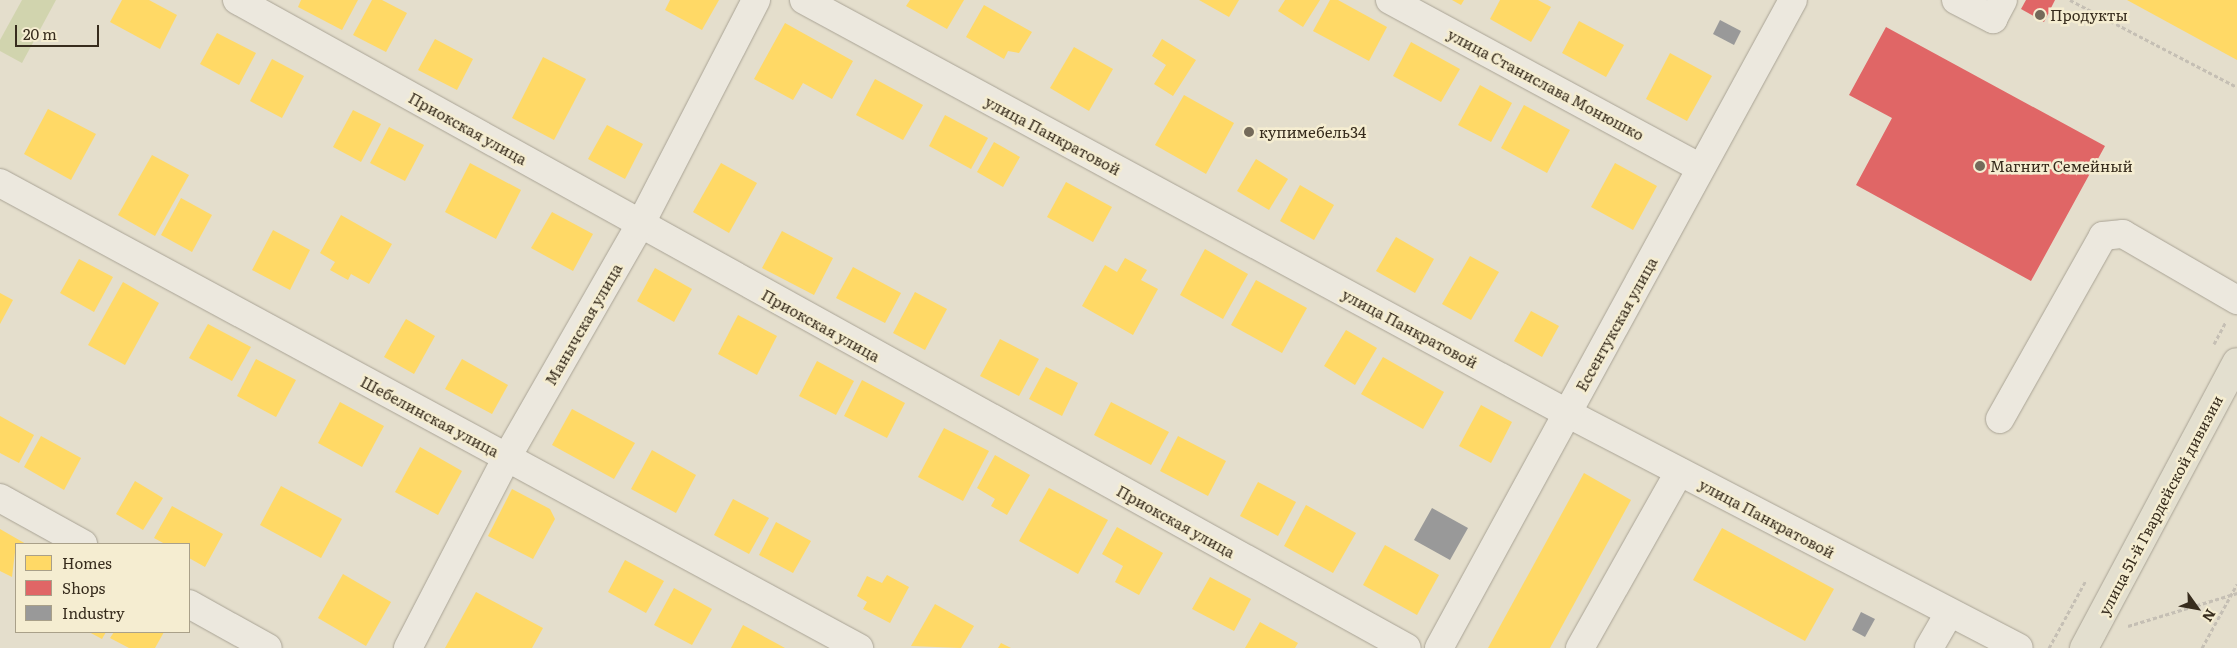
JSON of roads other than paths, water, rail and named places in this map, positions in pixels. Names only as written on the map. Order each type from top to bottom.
[{"type":"main road","name":"улица 51-й Гвардейской дивизии","points":[[2087,642],[2237,362]]},
{"type":"street","name":"Приокская улица","points":[[237,0],[640,225],[1407,648]]},
{"type":"street","name":"Манычская улица","points":[[408,648],[507,457],[640,225],[756,0]]},
{"type":"street","name":"улица Панкратовой","points":[[804,0],[1568,413],[1949,614],[2019,648]]},
{"type":"street","name":"улица Станислава Монюшко","points":[[1390,0],[1701,168]]},
{"type":"street","name":"Ессентукская улица","points":[[1439,648],[1793,0]]},
{"type":"street","points":[[1956,0],[1993,19],[2003,0]]},
{"type":"street","name":"Шебелинская улица","points":[[0,183],[859,648]]},
{"type":"street","points":[[2000,419],[2103,236],[2123,234],[2237,300]]},
{"type":"street","points":[[1580,648],[1679,472]]},
{"type":"street","points":[[0,498],[81,543]]},
{"type":"street","points":[[190,605],[268,648]]},
{"type":"street","points":[[1929,648],[1949,614]]},
{"type":"place","name":"Продукты","points":[[2040,15]]},
{"type":"place","name":"купимебель34","points":[[1249,132]]},
{"type":"place","name":"Магнит Семейный","points":[[1980,166]]}]
